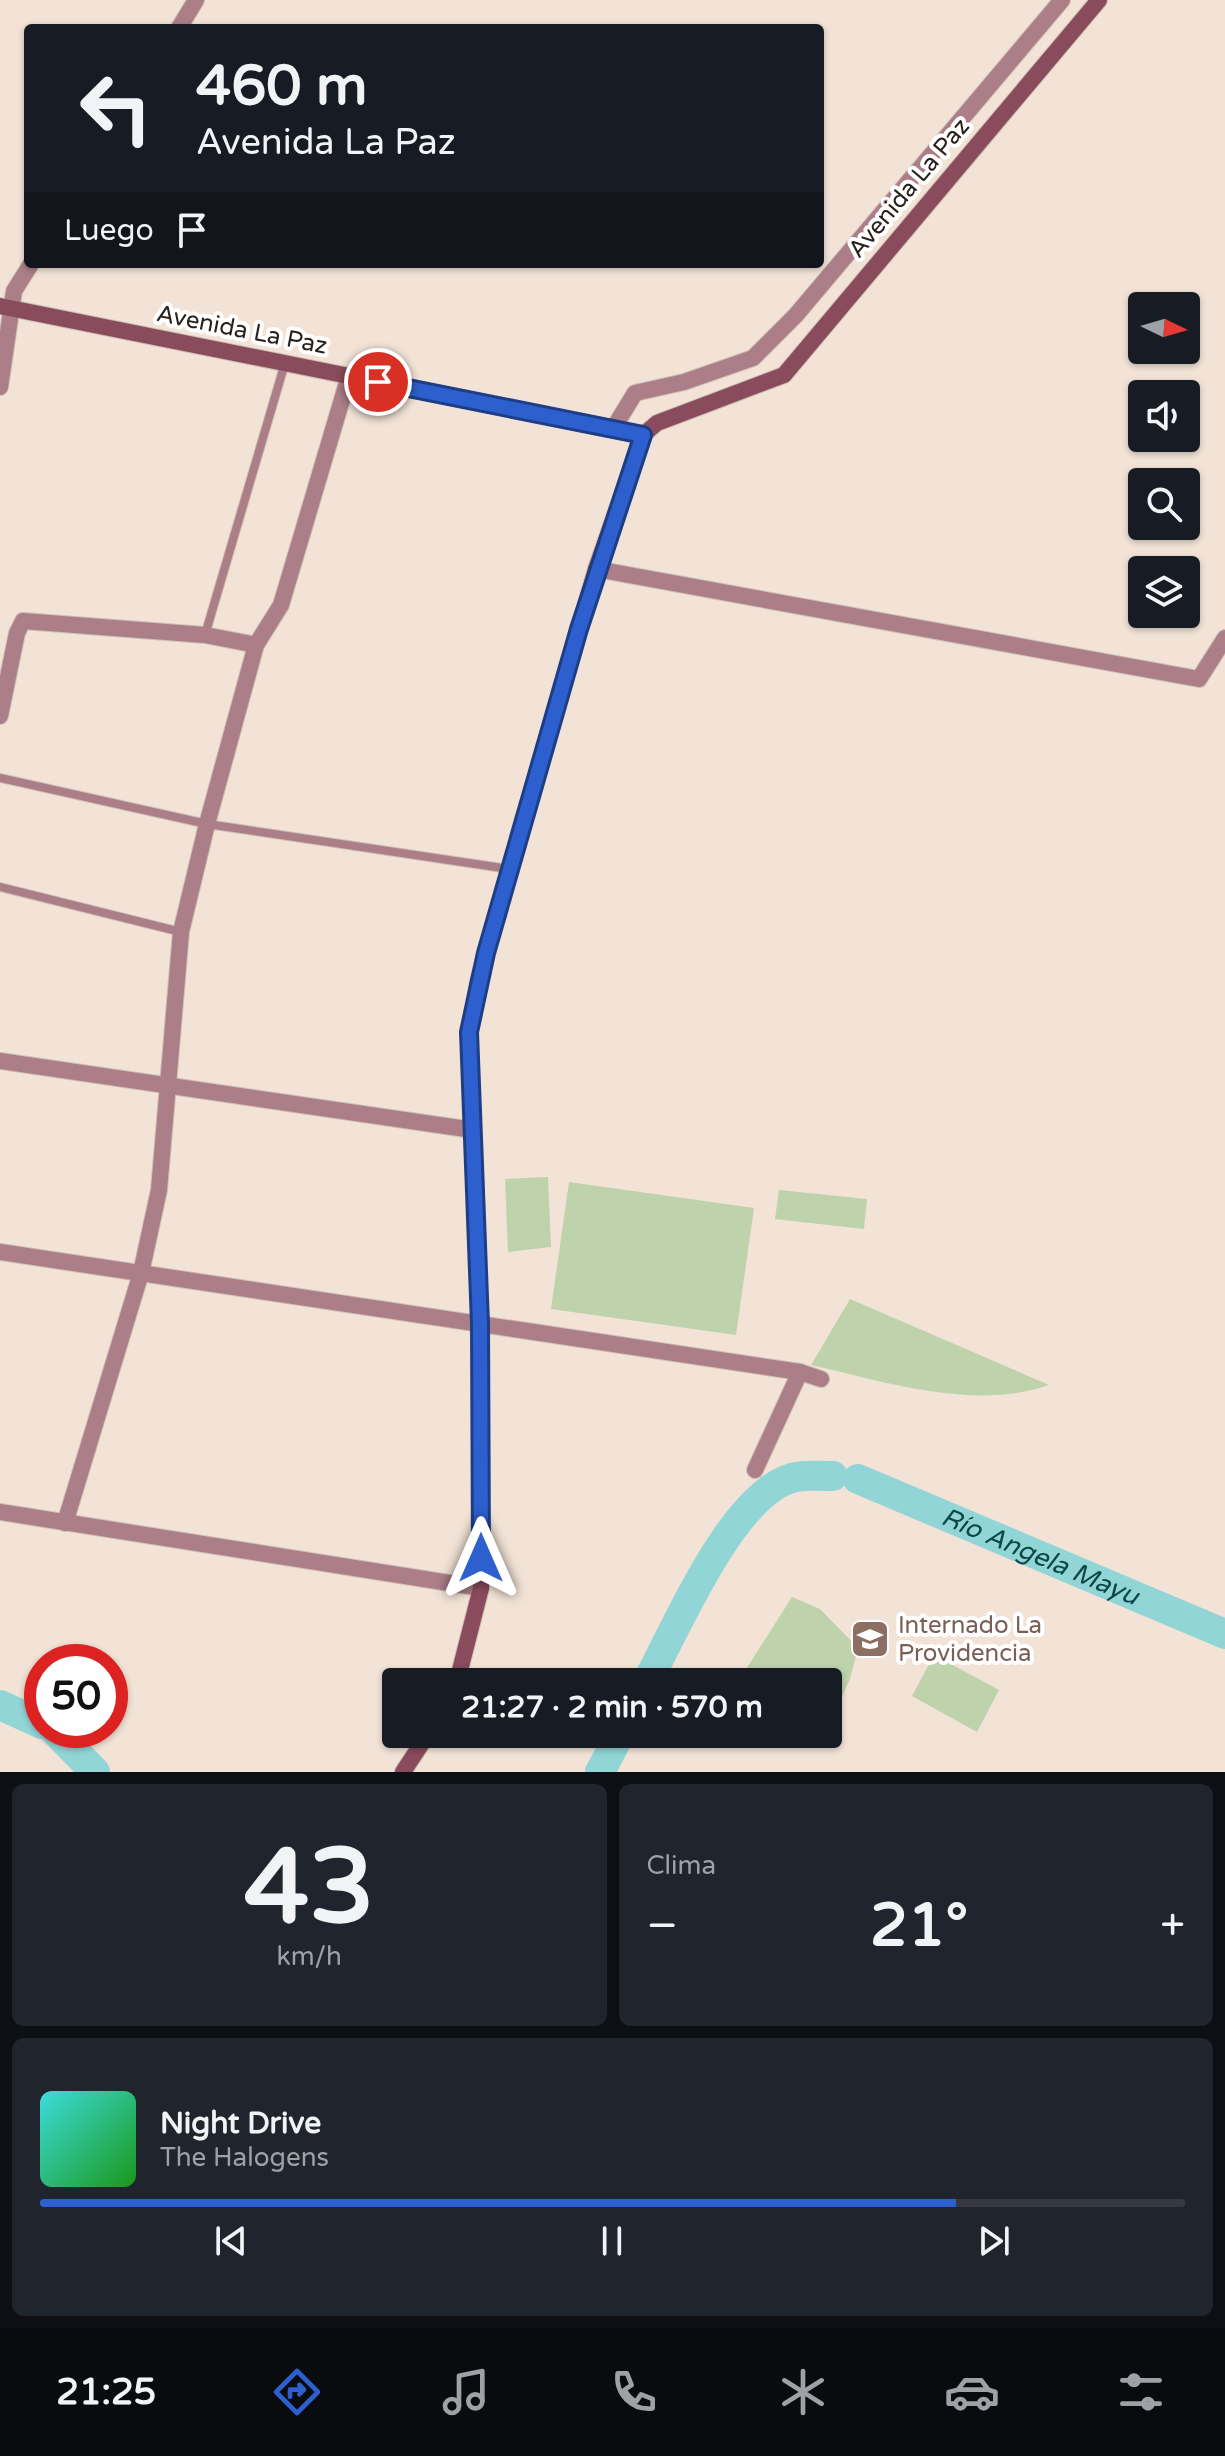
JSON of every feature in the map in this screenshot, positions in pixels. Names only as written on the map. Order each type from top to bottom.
[{"type":"main road","name":"Avenida La Paz","points":[[6,308],[643,435],[657,423],[784,375],[1099,0]]},
{"type":"main road","points":[[461,1668],[481,1588],[480,1324],[469,1032],[478,981],[596,569],[643,435]]},
{"type":"main road","points":[[403,1772],[419,1748]]},
{"type":"street","points":[[181,24],[196,0]]},
{"type":"street","points":[[613,429],[635,393],[684,382],[753,358],[796,315],[1062,0]]},
{"type":"street","points":[[0,387],[6,308],[28,268]]},
{"type":"street","points":[[65,1523],[141,1273],[159,1190],[181,932],[207,824],[256,645],[281,605],[349,376]]},
{"type":"street","points":[[596,569],[1199,679],[1225,638]]},
{"type":"street","points":[[0,716],[17,633],[23,621],[205,635],[256,645]]},
{"type":"street","points":[[0,1061],[473,1130]]},
{"type":"street","points":[[0,1252],[800,1372],[821,1379]]},
{"type":"street","points":[[755,1470],[800,1372]]},
{"type":"street","points":[[0,1512],[481,1588]]},
{"type":"lane","points":[[205,635],[285,363]]},
{"type":"lane","points":[[0,778],[207,824],[509,869]]},
{"type":"lane","points":[[0,887],[181,932]]},
{"type":"green space","points":[[548,1177],[551,1247],[508,1252],[505,1179]]},
{"type":"green space","points":[[569,1182],[754,1208],[736,1335],[551,1309]]},
{"type":"green space","points":[[779,1190],[867,1199],[864,1229],[775,1219]]},
{"type":"green space","points":[[850,1299],[1049,1385],[1020,1392],[960,1395],[900,1386],[811,1365]]},
{"type":"green space","points":[[792,1597],[820,1609],[858,1648],[842,1696],[842,1668],[747,1668]]},
{"type":"green space","points":[[934,1655],[999,1690],[977,1732],[912,1696]]},
{"type":"waterway","name":"Río Angela Mayu","points":[[654,1668],[709,1564],[751,1507],[773,1487],[796,1477],[833,1476]]},
{"type":"waterway","name":"Río Angela Mayu","points":[[858,1479],[1225,1634]]},
{"type":"waterway","name":"Río Angela Mayu","points":[[0,1705],[24,1716]]},
{"type":"waterway","name":"Río Angela Mayu","points":[[72,1748],[95,1772]]},
{"type":"waterway","name":"Río Angela Mayu","points":[[600,1772],[613,1748]]},
{"type":"place","name":"Internado La Providencia","points":[[870,1639]]},
{"type":"route","points":[[378,382],[643,435],[596,569],[478,981],[469,1032],[480,1324],[481,1558]]}]
